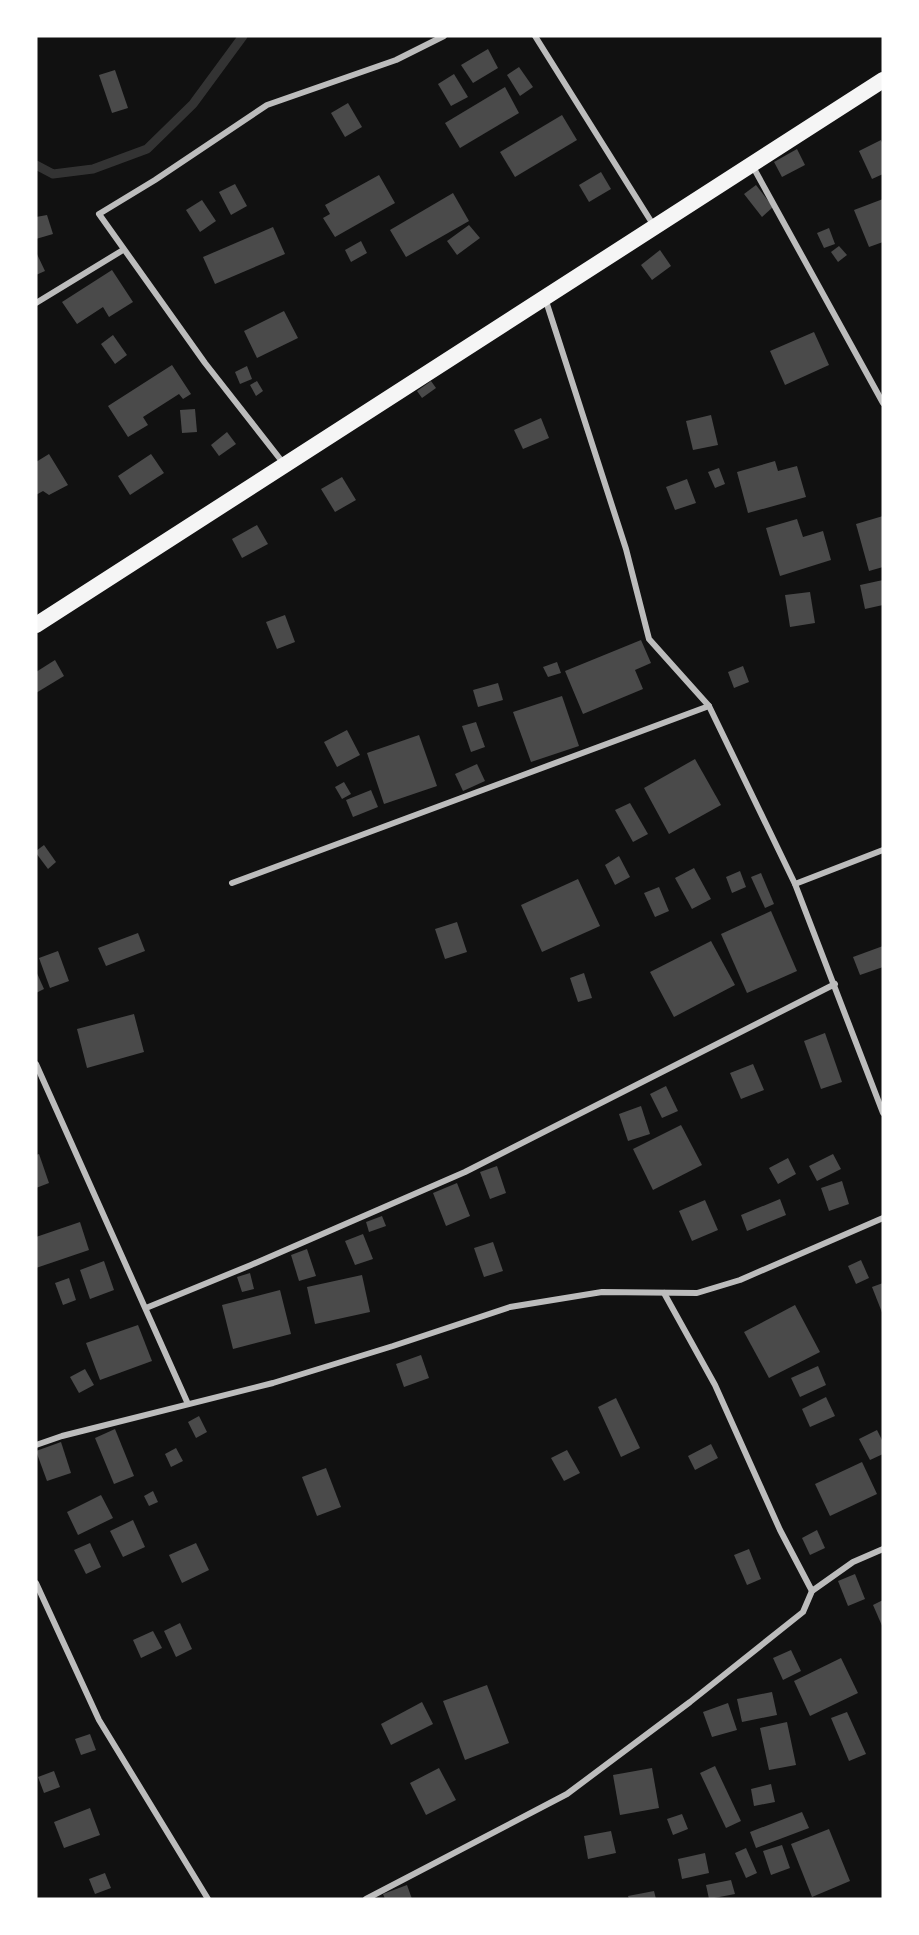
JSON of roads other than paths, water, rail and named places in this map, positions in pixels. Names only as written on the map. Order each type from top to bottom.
[{"type":"highway","points":[[36,625],[883,80]]},
{"type":"street","points":[[284,465],[205,363],[99,214],[155,180],[267,105],[396,60],[444,36]]},
{"type":"street","points":[[535,36],[655,227]]},
{"type":"street","points":[[752,165],[883,403]]},
{"type":"street","points":[[36,303],[123,249]]},
{"type":"street","points":[[545,298],[626,549],[649,639],[709,706],[795,884],[883,1113]]},
{"type":"street","points":[[232,883],[709,706]]},
{"type":"street","points":[[795,884],[883,850]]},
{"type":"street","points":[[146,1308],[465,1172],[835,984]]},
{"type":"street","points":[[36,1065],[188,1404]]},
{"type":"street","points":[[36,1445],[62,1436],[273,1383],[510,1307],[602,1292],[697,1293],[740,1280],[883,1218]]},
{"type":"street","points":[[664,1293],[716,1385],[780,1530],[812,1591]]},
{"type":"street","points":[[366,1899],[567,1794],[690,1702],[803,1612],[812,1591],[854,1562],[883,1550]]},
{"type":"street","points":[[36,1583],[99,1720],[208,1899]]},
{"type":"waterway","points":[[36,165],[53,174],[93,169],[147,149],[193,104],[243,36]]}]
